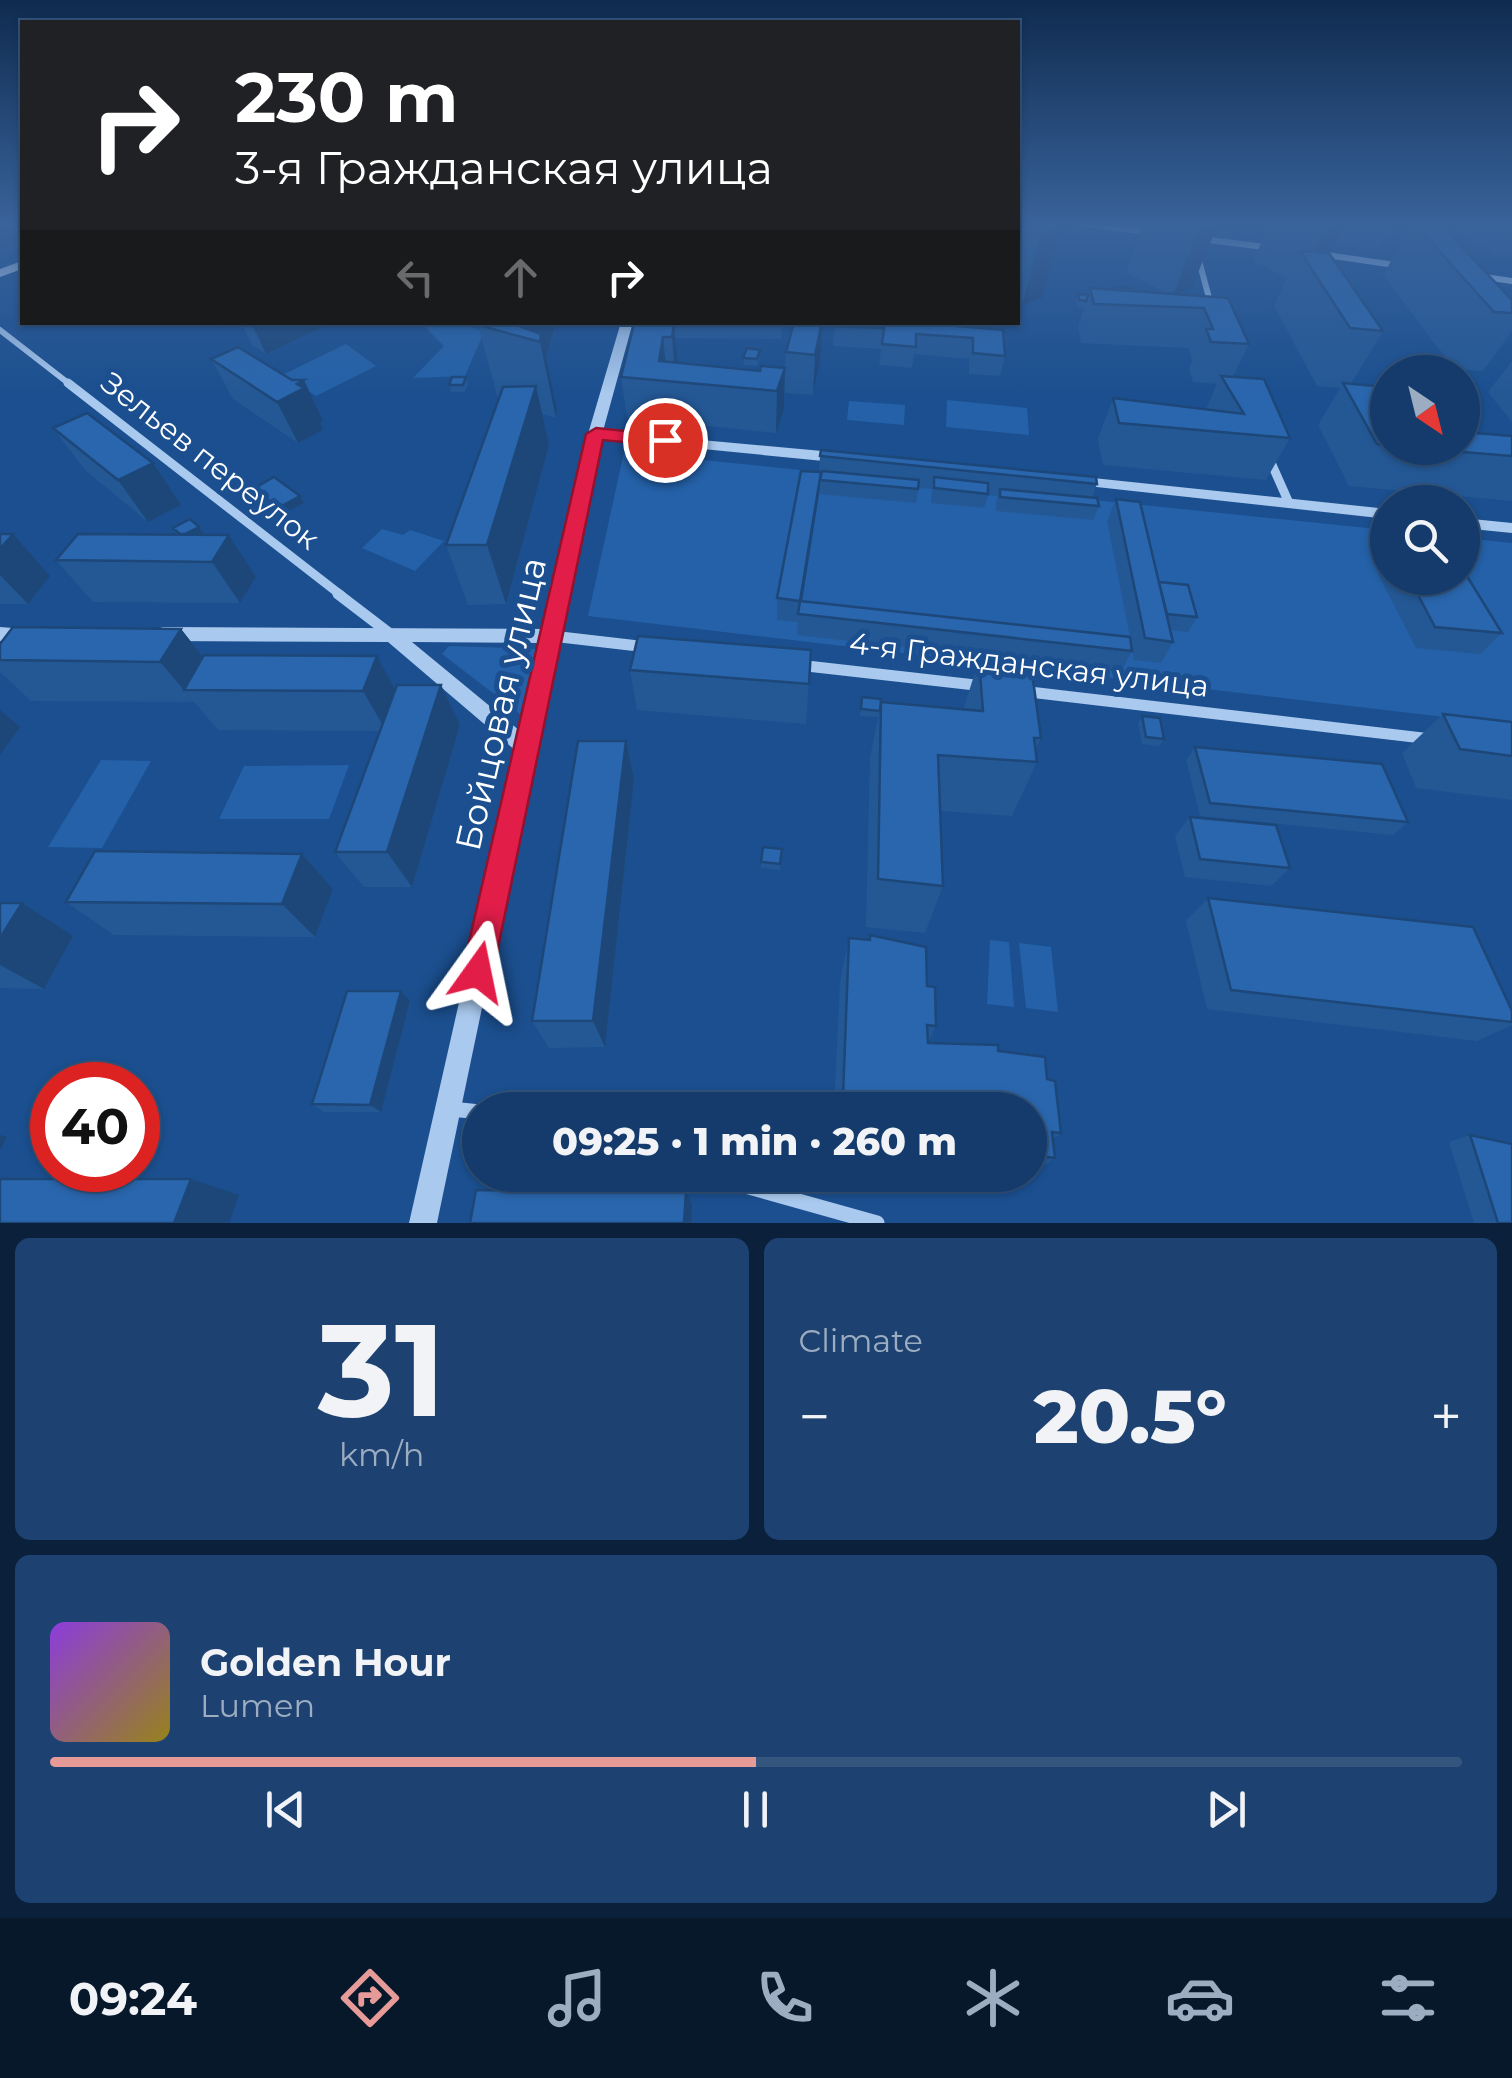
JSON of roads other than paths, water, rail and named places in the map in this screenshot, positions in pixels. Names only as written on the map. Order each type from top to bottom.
[{"type":"street","points":[[1204,280],[1212,310]]},
{"type":"street","name":"Бойцовая улица","points":[[423,1223],[596,434],[626,325]]},
{"type":"street","name":"Зельев переулок","points":[[0,330],[389,633]]},
{"type":"street","points":[[596,434],[852,459]]},
{"type":"street","points":[[1261,439],[1288,503]]},
{"type":"street","points":[[1049,479],[1370,512]]},
{"type":"street","points":[[1480,525],[1512,528]]},
{"type":"street","points":[[389,633],[526,747]]},
{"type":"street","points":[[0,634],[47,634]]},
{"type":"street","points":[[142,634],[552,636],[665,650]]},
{"type":"street","name":"4-я Гражданская улица","points":[[777,663],[1438,740]]},
{"type":"street","points":[[448,1108],[462,1110]]},
{"type":"street","points":[[767,1192],[877,1223]]}]
